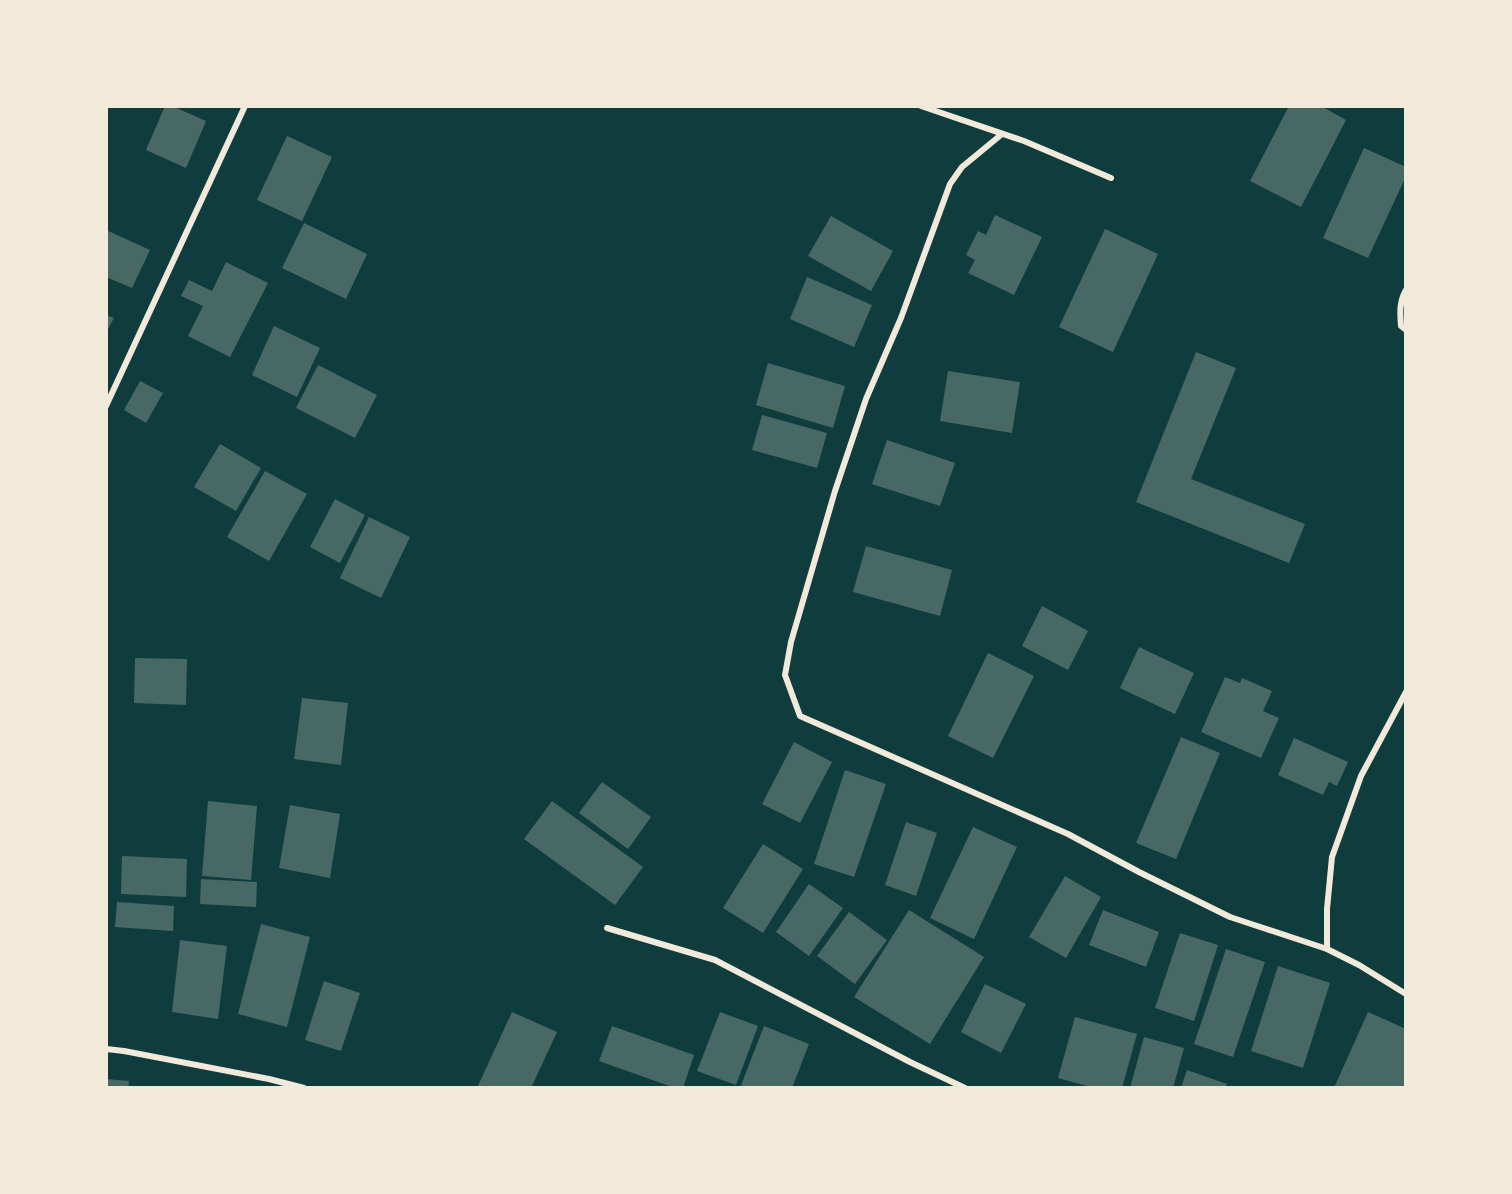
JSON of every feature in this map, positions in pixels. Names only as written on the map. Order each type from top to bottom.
[{"type":"street","points":[[106,406],[245,106]]},
{"type":"street","points":[[921,106],[1024,141],[1111,178]]},
{"type":"street","points":[[1002,134],[962,167],[950,184],[897,328],[866,399],[835,490],[791,642],[785,675],[800,716],[1068,834],[1139,872],[1230,916],[1327,949],[1359,964],[1406,994]]},
{"type":"street","points":[[1406,290],[1402,296],[1400,310],[1401,326],[1406,330]]},
{"type":"street","points":[[1327,949],[1327,909],[1332,857],[1361,776],[1406,692]]},
{"type":"street","points":[[607,928],[715,960],[910,1062],[965,1088]]},
{"type":"street","points":[[106,1049],[269,1078],[304,1088]]},
{"type":"building","points":[[165,106],[172,106],[206,121],[186,168],[146,150]]},
{"type":"building","points":[[1289,106],[1321,106],[1346,120],[1301,207],[1250,181]]},
{"type":"building","points":[[287,136],[332,157],[302,221],[257,200]]},
{"type":"building","points":[[1364,148],[1406,167],[1406,176],[1368,258],[1323,238]]},
{"type":"building","points":[[995,215],[1042,237],[1014,295],[968,273],[975,260],[966,255],[978,231],[986,235]]},
{"type":"building","points":[[831,216],[893,251],[871,291],[808,256]]},
{"type":"building","points":[[304,223],[367,254],[346,299],[282,268]]},
{"type":"building","points":[[1105,229],[1158,254],[1113,352],[1059,327]]},
{"type":"building","points":[[106,230],[150,250],[132,288],[106,277]]},
{"type":"building","points":[[226,262],[268,283],[230,357],[188,336],[203,306],[181,296],[189,280],[212,291]]},
{"type":"building","points":[[807,277],[872,305],[854,347],[790,319]]},
{"type":"building","points":[[106,315],[114,318],[106,333]]},
{"type":"building","points":[[274,326],[320,348],[297,397],[252,375]]},
{"type":"building","points":[[1196,352],[1236,368],[1191,479],[1305,524],[1289,563],[1136,502]]},
{"type":"building","points":[[768,363],[845,386],[833,428],[756,405]]},
{"type":"building","points":[[318,365],[377,395],[355,438],[296,408]]},
{"type":"building","points":[[948,371],[1020,382],[1012,433],[940,421]]},
{"type":"building","points":[[140,381],[163,393],[146,423],[124,410]]},
{"type":"building","points":[[762,415],[827,433],[817,468],[752,450]]},
{"type":"building","points":[[887,440],[955,463],[940,506],[872,484]]},
{"type":"building","points":[[220,444],[261,468],[236,511],[194,487]]},
{"type":"building","points":[[265,471],[307,494],[269,561],[227,537]]},
{"type":"building","points":[[335,499],[365,515],[340,563],[310,547]]},
{"type":"building","points":[[369,517],[410,537],[381,598],[340,578]]},
{"type":"building","points":[[866,546],[952,570],[940,616],[853,592]]},
{"type":"building","points":[[1042,606],[1088,631],[1068,670],[1022,646]]},
{"type":"building","points":[[1139,647],[1194,673],[1175,714],[1120,688]]},
{"type":"building","points":[[988,653],[1034,676],[993,758],[948,736]]},
{"type":"building","points":[[135,658],[187,659],[186,705],[134,703]]},
{"type":"building","points":[[1225,677],[1240,683],[1242,678],[1272,691],[1263,711],[1279,718],[1261,758],[1201,732]]},
{"type":"building","points":[[302,698],[348,703],[341,765],[294,759]]},
{"type":"building","points":[[1181,737],[1220,753],[1176,859],[1136,843]]},
{"type":"building","points":[[1294,738],[1348,762],[1337,786],[1329,782],[1323,795],[1278,775]]},
{"type":"building","points":[[794,742],[832,762],[800,823],[762,804]]},
{"type":"building","points":[[845,770],[886,784],[854,877],[814,864]]},
{"type":"building","points":[[602,782],[651,817],[628,849],[579,813]]},
{"type":"building","points":[[208,801],[257,806],[251,880],[202,876]]},
{"type":"building","points":[[552,801],[643,867],[615,905],[524,839]]},
{"type":"building","points":[[290,805],[340,814],[330,878],[279,868]]},
{"type":"building","points":[[906,822],[937,833],[916,896],[885,885]]},
{"type":"building","points":[[973,827],[1017,847],[974,939],[930,918]]},
{"type":"building","points":[[763,844],[803,869],[763,933],[723,908]]},
{"type":"building","points":[[122,856],[187,859],[186,897],[121,894]]},
{"type":"building","points":[[1065,876],[1101,897],[1066,958],[1029,937]]},
{"type":"building","points":[[201,879],[257,882],[256,907],[200,904]]},
{"type":"building","points":[[809,884],[843,908],[809,956],[776,932]]},
{"type":"building","points":[[117,902],[174,906],[173,931],[115,927]]},
{"type":"building","points":[[909,910],[984,957],[930,1044],[854,997]]},
{"type":"building","points":[[1103,910],[1159,932],[1146,967],[1089,945]]},
{"type":"building","points":[[849,912],[887,940],[855,984],[817,956]]},
{"type":"building","points":[[261,924],[310,937],[287,1027],[238,1014]]},
{"type":"building","points":[[1180,933],[1218,945],[1194,1021],[1155,1008]]},
{"type":"building","points":[[180,940],[227,946],[218,1019],[172,1012]]},
{"type":"building","points":[[1226,949],[1265,962],[1233,1057],[1194,1044]]},
{"type":"building","points":[[1278,966],[1330,983],[1303,1068],[1251,1051]]},
{"type":"building","points":[[324,981],[360,993],[341,1051],[305,1040]]},
{"type":"building","points":[[985,984],[1026,1004],[1001,1053],[961,1032]]},
{"type":"building","points":[[512,1012],[557,1032],[531,1088],[477,1088]]},
{"type":"building","points":[[720,1012],[758,1026],[736,1085],[697,1071]]},
{"type":"building","points":[[1368,1012],[1406,1029],[1406,1088],[1334,1088]]},
{"type":"building","points":[[1075,1017],[1137,1034],[1122,1088],[1094,1088],[1058,1078]]},
{"type":"building","points":[[612,1026],[694,1055],[683,1088],[675,1088],[599,1061]]},
{"type":"building","points":[[764,1026],[809,1044],[792,1088],[740,1088]]},
{"type":"building","points":[[1144,1037],[1184,1048],[1173,1088],[1130,1088]]},
{"type":"building","points":[[1187,1070],[1227,1084],[1225,1088],[1181,1088]]},
{"type":"building","points":[[106,1079],[129,1081],[128,1088],[106,1088]]}]
